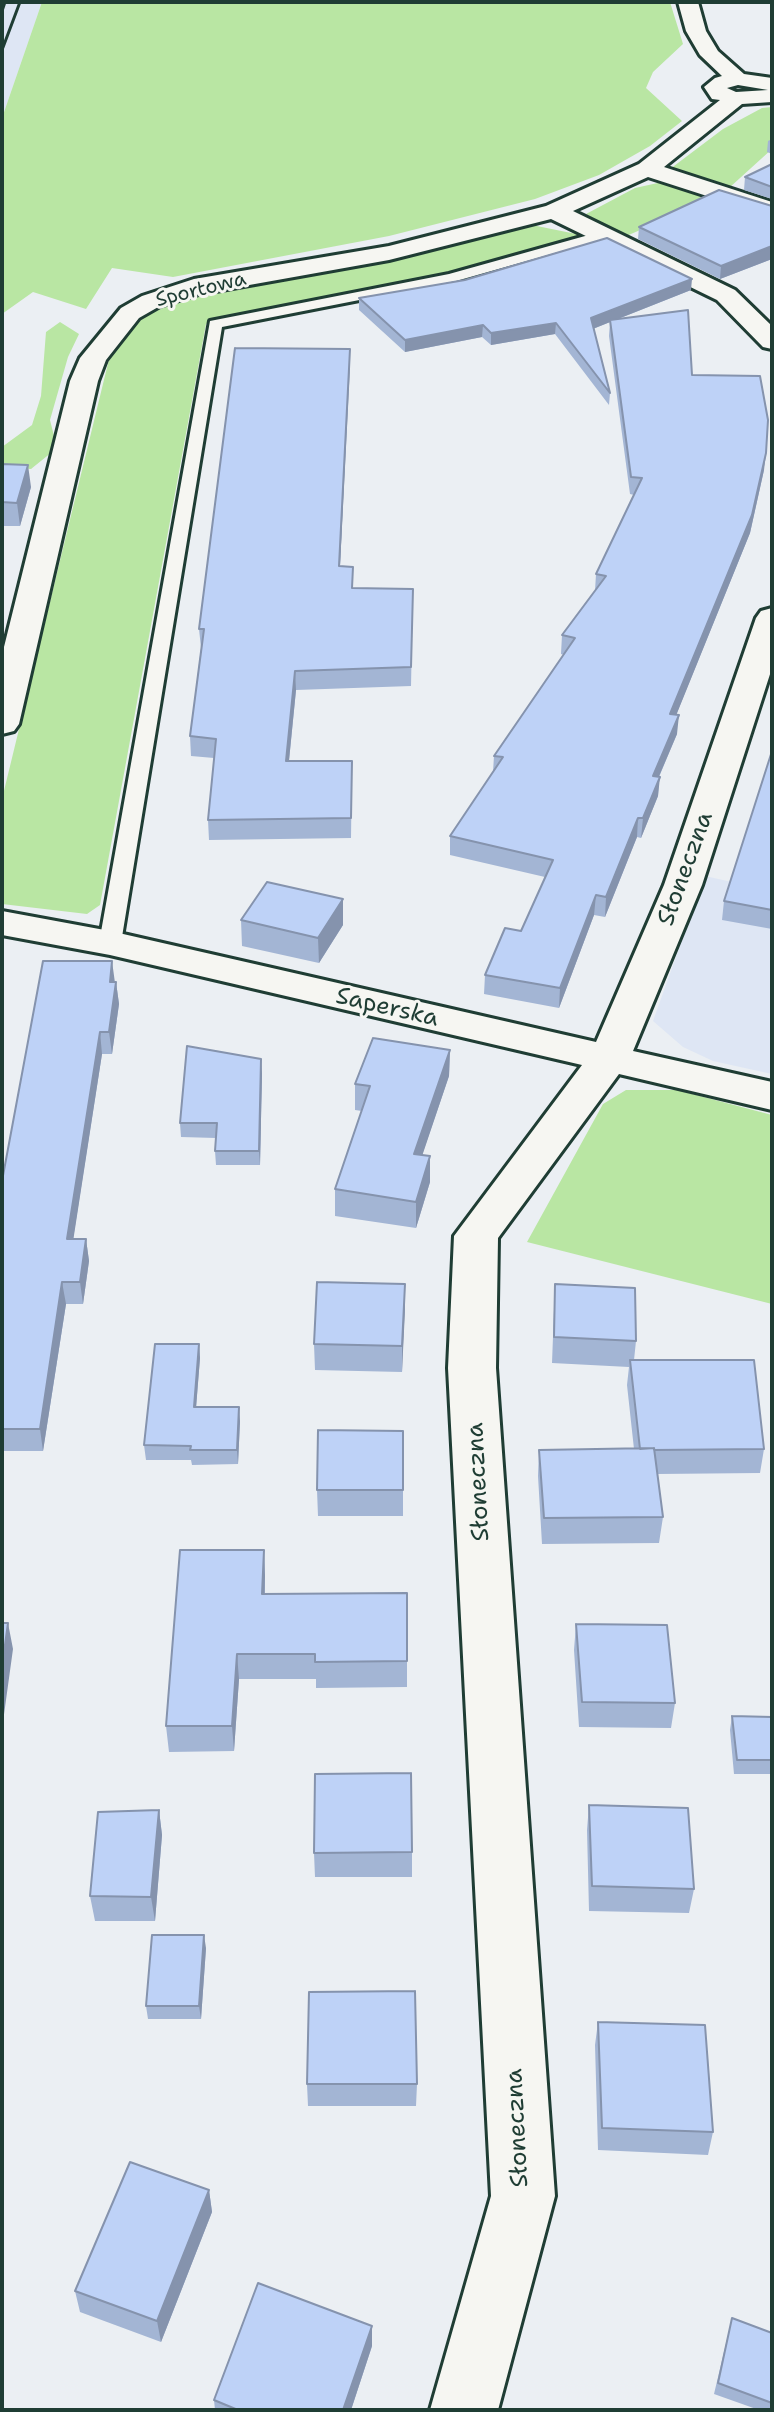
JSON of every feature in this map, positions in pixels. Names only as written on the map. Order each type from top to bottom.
[{"type":"street","points":[[688,2],[696,31],[710,55],[737,88],[772,96]]},
{"type":"street","points":[[737,88],[772,84]]},
{"type":"street","name":"Sportowa","points":[[2,724],[84,381],[93,358],[130,313],[151,301],[194,287],[389,253],[554,211],[647,169],[737,88]]},
{"type":"street","points":[[647,169],[772,210]]},
{"type":"street","points":[[554,211],[726,295],[772,341]]},
{"type":"street","name":"Słoneczna","points":[[464,2410],[523,2196],[472,1368],[476,1236],[609,1059],[683,885],[772,618]]},
{"type":"street","name":"Saperska","points":[[2,923],[110,943],[772,1096]]},
{"type":"lane","points":[[110,943],[215,324],[451,278],[603,235]]},
{"type":"shaded area","points":[[2,2],[42,2],[2,118]]},
{"type":"shaded area","points":[[705,876],[772,891],[772,1074],[713,1061],[683,1047],[653,1021]]},
{"type":"green space","points":[[42,2],[670,2],[683,44],[653,72],[646,88],[682,121],[650,146],[599,175],[535,199],[389,236],[173,277],[112,268],[86,309],[33,292],[2,314],[2,118]]},
{"type":"green space","points":[[772,107],[772,149],[729,188],[712,199],[624,237],[586,214],[635,188],[676,179],[670,169],[723,129],[762,108]]},
{"type":"green space","points":[[532,225],[581,235],[448,274],[218,318],[206,324],[100,905],[87,914],[2,904],[2,799],[111,351],[136,320],[182,298],[416,252]]},
{"type":"green space","points":[[60,322],[79,334],[68,357],[50,420],[57,448],[31,469],[2,467],[2,447],[32,425],[41,396],[46,332]]},
{"type":"green space","points":[[626,1090],[677,1090],[772,1115],[772,1304],[527,1242],[603,1104]]},
{"type":"building","points":[[772,164],[772,187],[745,177]]},
{"type":"building","points":[[719,190],[772,206],[772,246],[721,266],[639,227]]},
{"type":"building","points":[[607,238],[692,279],[591,318],[610,393],[556,323],[491,333],[483,325],[405,340],[359,298],[465,280]]},
{"type":"building","points":[[688,310],[692,375],[760,376],[768,420],[766,453],[752,515],[670,714],[679,715],[653,776],[660,777],[643,818],[638,818],[606,897],[596,895],[560,988],[485,975],[505,928],[521,931],[553,860],[450,836],[503,757],[494,756],[575,638],[562,635],[606,576],[596,574],[642,478],[631,477],[610,320]]},
{"type":"building","points":[[235,348],[350,349],[339,566],[353,567],[352,588],[413,589],[411,667],[295,671],[286,761],[352,761],[351,818],[208,820],[216,739],[190,736],[204,629],[199,629]]},
{"type":"building","points":[[2,464],[28,465],[17,503],[2,502]]},
{"type":"building","points":[[772,751],[772,910],[724,901]]},
{"type":"building","points":[[267,882],[343,899],[318,938],[241,920]]},
{"type":"building","points":[[43,961],[112,961],[110,982],[116,982],[109,1032],[100,1032],[67,1239],[86,1239],[80,1282],[62,1282],[40,1429],[2,1429],[2,1181]]},
{"type":"building","points":[[373,1038],[450,1050],[414,1154],[430,1156],[416,1202],[335,1189],[370,1086],[355,1084]]},
{"type":"building","points":[[187,1046],[261,1059],[259,1151],[215,1151],[217,1123],[180,1123]]},
{"type":"building","points":[[317,1282],[405,1284],[402,1346],[314,1344]]},
{"type":"building","points":[[555,1284],[635,1288],[636,1341],[554,1337]]},
{"type":"building","points":[[155,1344],[199,1344],[194,1407],[239,1407],[237,1450],[190,1450],[191,1446],[144,1445]]},
{"type":"building","points":[[630,1360],[754,1360],[764,1449],[640,1449]]},
{"type":"building","points":[[318,1430],[403,1431],[403,1490],[317,1490]]},
{"type":"building","points":[[654,1448],[663,1517],[544,1518],[539,1450]]},
{"type":"building","points":[[180,1550],[264,1550],[262,1594],[407,1593],[407,1661],[315,1662],[315,1654],[237,1654],[232,1726],[166,1726]]},
{"type":"building","points":[[2,1623],[8,1623],[2,1667]]},
{"type":"building","points":[[576,1624],[667,1625],[675,1703],[582,1702]]},
{"type":"building","points":[[732,1716],[772,1717],[772,1760],[737,1760]]},
{"type":"building","points":[[411,1773],[412,1852],[314,1853],[315,1774]]},
{"type":"building","points":[[589,1805],[688,1808],[694,1889],[592,1886]]},
{"type":"building","points":[[159,1810],[151,1897],[90,1896],[98,1812]]},
{"type":"building","points":[[152,1935],[204,1935],[199,2006],[146,2006]]},
{"type":"building","points":[[415,1991],[417,2084],[307,2084],[309,1992]]},
{"type":"building","points":[[598,2022],[705,2025],[713,2132],[602,2128]]},
{"type":"building","points":[[130,2162],[209,2190],[157,2321],[75,2291]]},
{"type":"building","points":[[258,2283],[372,2326],[343,2410],[238,2410],[214,2400]]},
{"type":"building","points":[[732,2318],[772,2333],[772,2403],[718,2383]]},
{"type":"railway","points":[[2,11],[5,2]]},
{"type":"railway","points":[[2,50],[20,2]]}]
